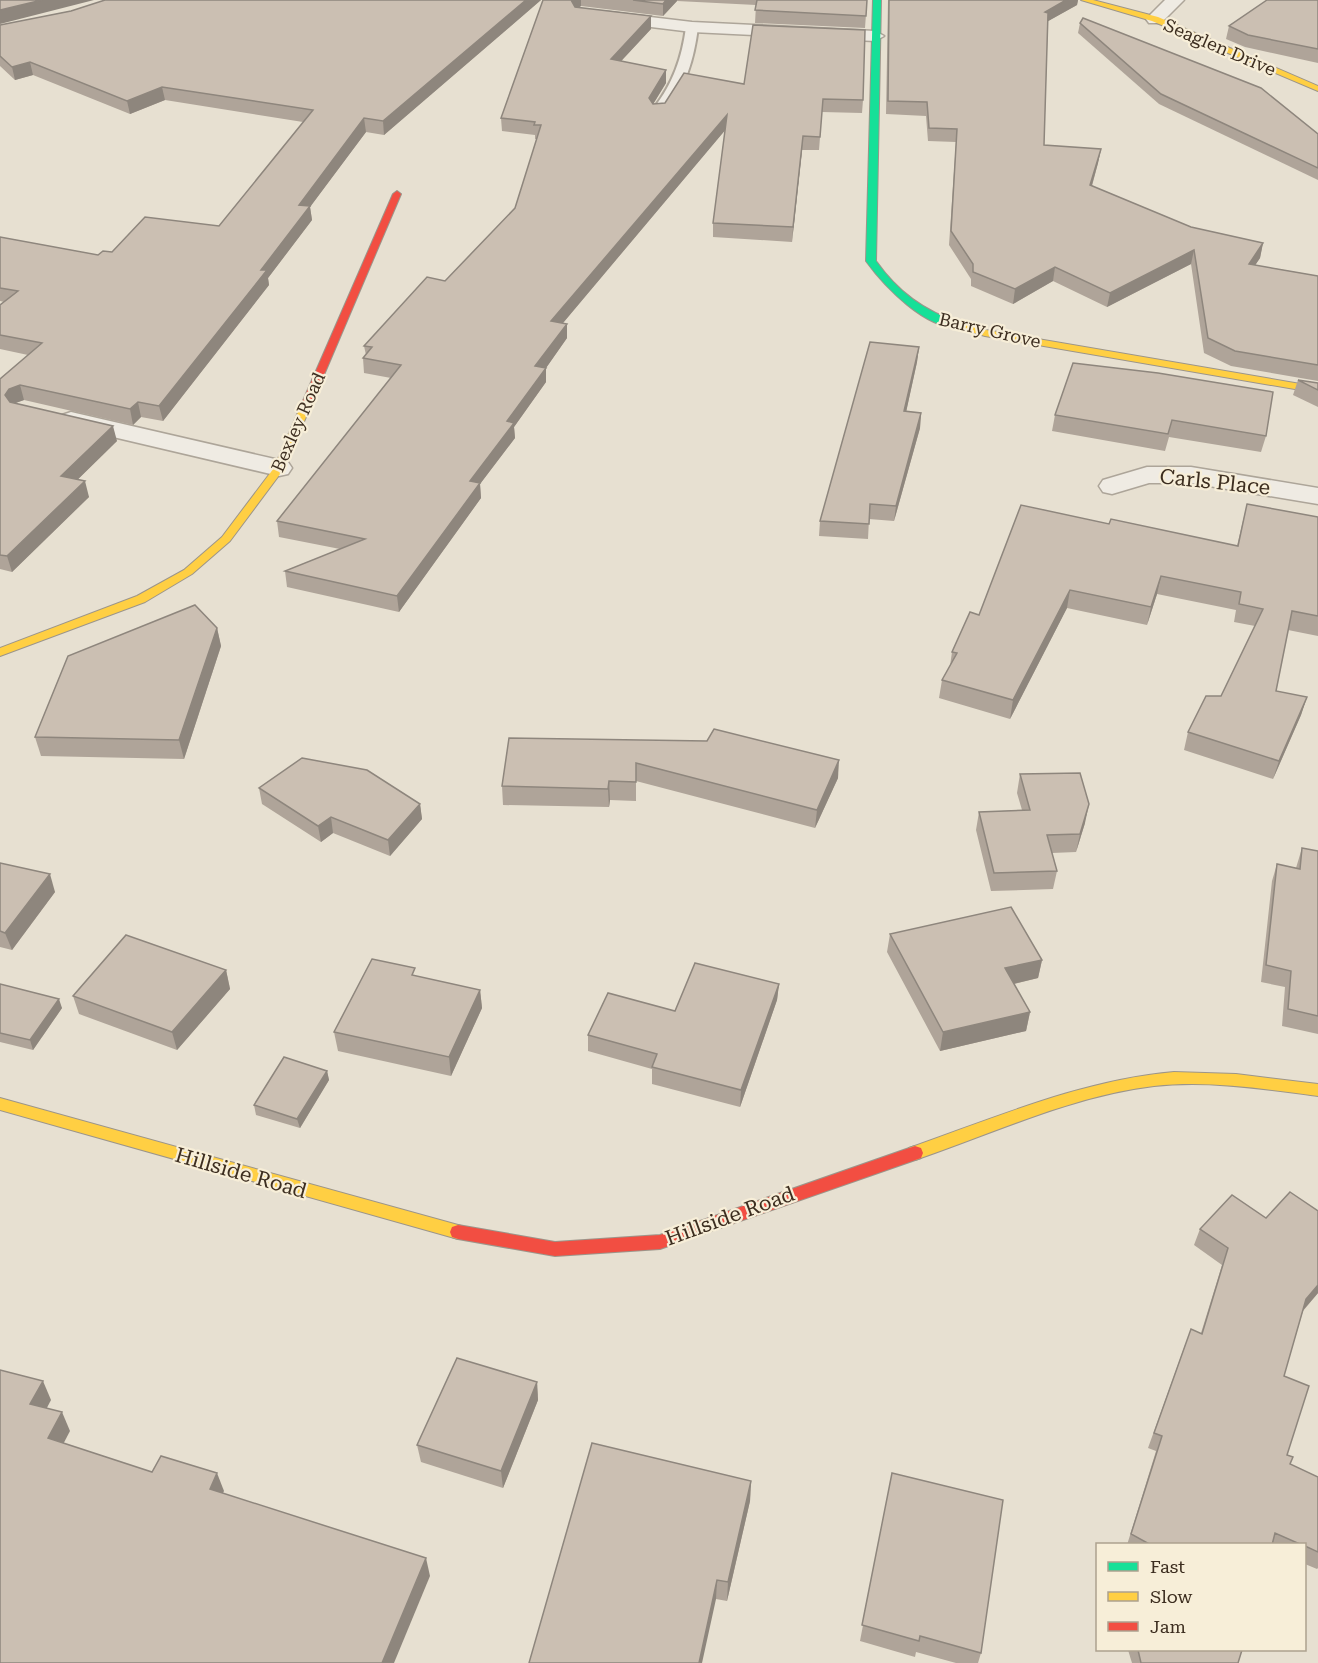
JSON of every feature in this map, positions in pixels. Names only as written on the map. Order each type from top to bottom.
[{"type":"street","name":"Barry Grove","points":[[877,0],[871,261],[886,286],[910,307],[938,320],[985,333],[1318,390]]},
{"type":"street","name":"Seaglen Drive","points":[[1085,0],[1155,19],[1318,89]]},
{"type":"street","points":[[1155,19],[1175,0]]},
{"type":"street","points":[[593,15],[692,27],[875,36]]},
{"type":"street","name":"Bexley Road","points":[[0,652],[141,599],[188,572],[226,539],[279,468],[397,194]]},
{"type":"street","points":[[44,414],[279,468]]},
{"type":"street","name":"Carls Place","points":[[1112,486],[1147,475],[1191,475],[1318,496]]},
{"type":"street","name":"Hillside Road","points":[[3,1107],[444,1230],[555,1249],[660,1242],[743,1211],[1085,1094],[1156,1080],[1248,1080],[1318,1090]]},
{"type":"lane","points":[[658,112],[674,94],[690,49],[692,27]]},
{"type":"building","points":[[0,0],[42,0],[0,10]]},
{"type":"building","points":[[105,0],[526,0],[383,121],[364,118],[299,205],[310,206],[261,270],[267,270],[159,406],[138,402],[130,409],[20,385],[9,389],[5,395],[10,402],[113,426],[61,476],[85,481],[7,556],[0,555],[0,379],[42,343],[0,335],[0,305],[18,291],[0,288],[0,237],[98,255],[103,251],[112,252],[145,217],[219,226],[313,110],[162,87],[127,101],[30,62],[12,67],[0,56],[0,25],[71,11]]},
{"type":"building","points":[[543,0],[571,0],[575,7],[651,16],[611,59],[666,70],[649,98],[653,104],[665,103],[684,73],[744,84],[753,25],[865,30],[863,100],[823,99],[820,137],[803,136],[793,227],[713,223],[727,115],[551,321],[567,324],[535,366],[546,368],[507,421],[514,423],[470,481],[480,483],[397,596],[285,571],[365,539],[277,521],[401,365],[363,358],[372,347],[364,346],[427,277],[445,281],[515,208],[541,125],[534,125],[535,122],[501,118]]},
{"type":"building","points":[[633,0],[666,0],[663,4]]},
{"type":"building","points":[[757,0],[867,0],[866,16],[755,10]]},
{"type":"building","points":[[889,0],[1066,0],[1045,12],[1048,13],[1044,145],[1101,149],[1090,185],[1191,227],[1263,243],[1249,264],[1318,276],[1318,365],[1235,351],[1208,338],[1194,250],[1110,293],[1055,267],[1015,289],[973,272],[973,264],[951,231],[957,129],[929,128],[927,102],[888,101]]},
{"type":"building","points":[[1267,0],[1318,0],[1318,49],[1248,35],[1229,26]]},
{"type":"building","points":[[1083,18],[1261,88],[1318,134],[1318,168],[1161,94],[1080,23]]},
{"type":"building","points":[[870,342],[919,347],[904,411],[921,413],[896,506],[870,504],[869,524],[820,521]]},
{"type":"building","points":[[1073,363],[1158,373],[1273,392],[1266,436],[1172,420],[1168,434],[1055,415]]},
{"type":"building","points":[[1298,380],[1318,383],[1318,390]]},
{"type":"building","points":[[1247,504],[1318,517],[1318,616],[1292,611],[1276,691],[1307,697],[1279,761],[1188,732],[1206,696],[1221,696],[1263,609],[1239,604],[1241,592],[1161,576],[1151,607],[1070,590],[1013,700],[942,680],[957,653],[952,652],[970,612],[979,615],[1021,505],[1109,524],[1111,519],[1238,546]]},
{"type":"building","points":[[195,605],[217,628],[179,740],[35,737],[68,656]]},
{"type":"building","points":[[714,729],[839,760],[817,810],[636,763],[636,782],[609,781],[608,789],[502,786],[509,738],[707,741]]},
{"type":"building","points":[[302,758],[367,770],[420,804],[388,840],[331,817],[318,826],[259,788]]},
{"type":"building","points":[[1080,773],[1089,804],[1080,834],[1047,835],[1057,871],[994,873],[979,812],[1030,810],[1020,774]]},
{"type":"building","points":[[1302,848],[1318,851],[1318,1016],[1288,1009],[1291,971],[1266,965],[1277,864],[1300,869]]},
{"type":"building","points":[[0,863],[50,874],[5,933],[0,931]]},
{"type":"building","points":[[1011,907],[1042,960],[1005,968],[1030,1012],[943,1032],[890,934]]},
{"type":"building","points":[[126,935],[226,970],[172,1032],[73,996]]},
{"type":"building","points":[[372,959],[415,968],[412,975],[480,990],[449,1057],[334,1032]]},
{"type":"building","points":[[695,963],[779,984],[741,1090],[652,1067],[657,1054],[588,1035],[608,993],[675,1011]]},
{"type":"building","points":[[0,984],[59,999],[30,1040],[0,1033]]},
{"type":"building","points":[[284,1057],[327,1071],[297,1119],[254,1105]]},
{"type":"building","points":[[1290,1192],[1318,1211],[1318,1285],[1306,1299],[1284,1376],[1309,1386],[1287,1455],[1293,1457],[1290,1464],[1318,1477],[1318,1552],[1306,1546],[1306,1543],[1298,1543],[1275,1533],[1272,1543],[1147,1543],[1131,1534],[1162,1436],[1154,1433],[1191,1329],[1202,1334],[1228,1248],[1200,1229],[1232,1195],[1266,1218]]},
{"type":"building","points":[[457,1358],[537,1382],[501,1471],[417,1445]]},
{"type":"building","points":[[0,1370],[43,1381],[30,1404],[62,1412],[48,1438],[152,1472],[161,1456],[217,1473],[210,1489],[426,1558],[382,1663],[0,1663]]},
{"type":"building","points":[[592,1443],[751,1481],[728,1582],[717,1580],[699,1663],[529,1663]]},
{"type":"building","points":[[892,1473],[1003,1500],[981,1653],[920,1636],[919,1641],[862,1625]]},
{"type":"building","points":[[1138,1651],[1242,1651],[1238,1663],[1141,1663]]},
{"type":"traffic: fast","points":[[877,0],[871,261],[889,284],[908,302],[930,315],[957,325]]},
{"type":"traffic: slow","points":[[1085,0],[1155,19],[1318,89]]},
{"type":"traffic: slow","points":[[957,325],[985,333],[1318,390]]},
{"type":"traffic: slow","points":[[0,652],[141,599],[188,572],[226,539],[279,468],[304,410]]},
{"type":"traffic: slow","points":[[915,1153],[1063,1101],[1123,1085],[1154,1080],[1215,1079],[1318,1090]]},
{"type":"traffic: slow","points":[[0,1104],[458,1232]]},
{"type":"traffic: jam","points":[[304,410],[397,194]]},
{"type":"traffic: jam","points":[[458,1232],[555,1249],[660,1242],[915,1153]]}]
